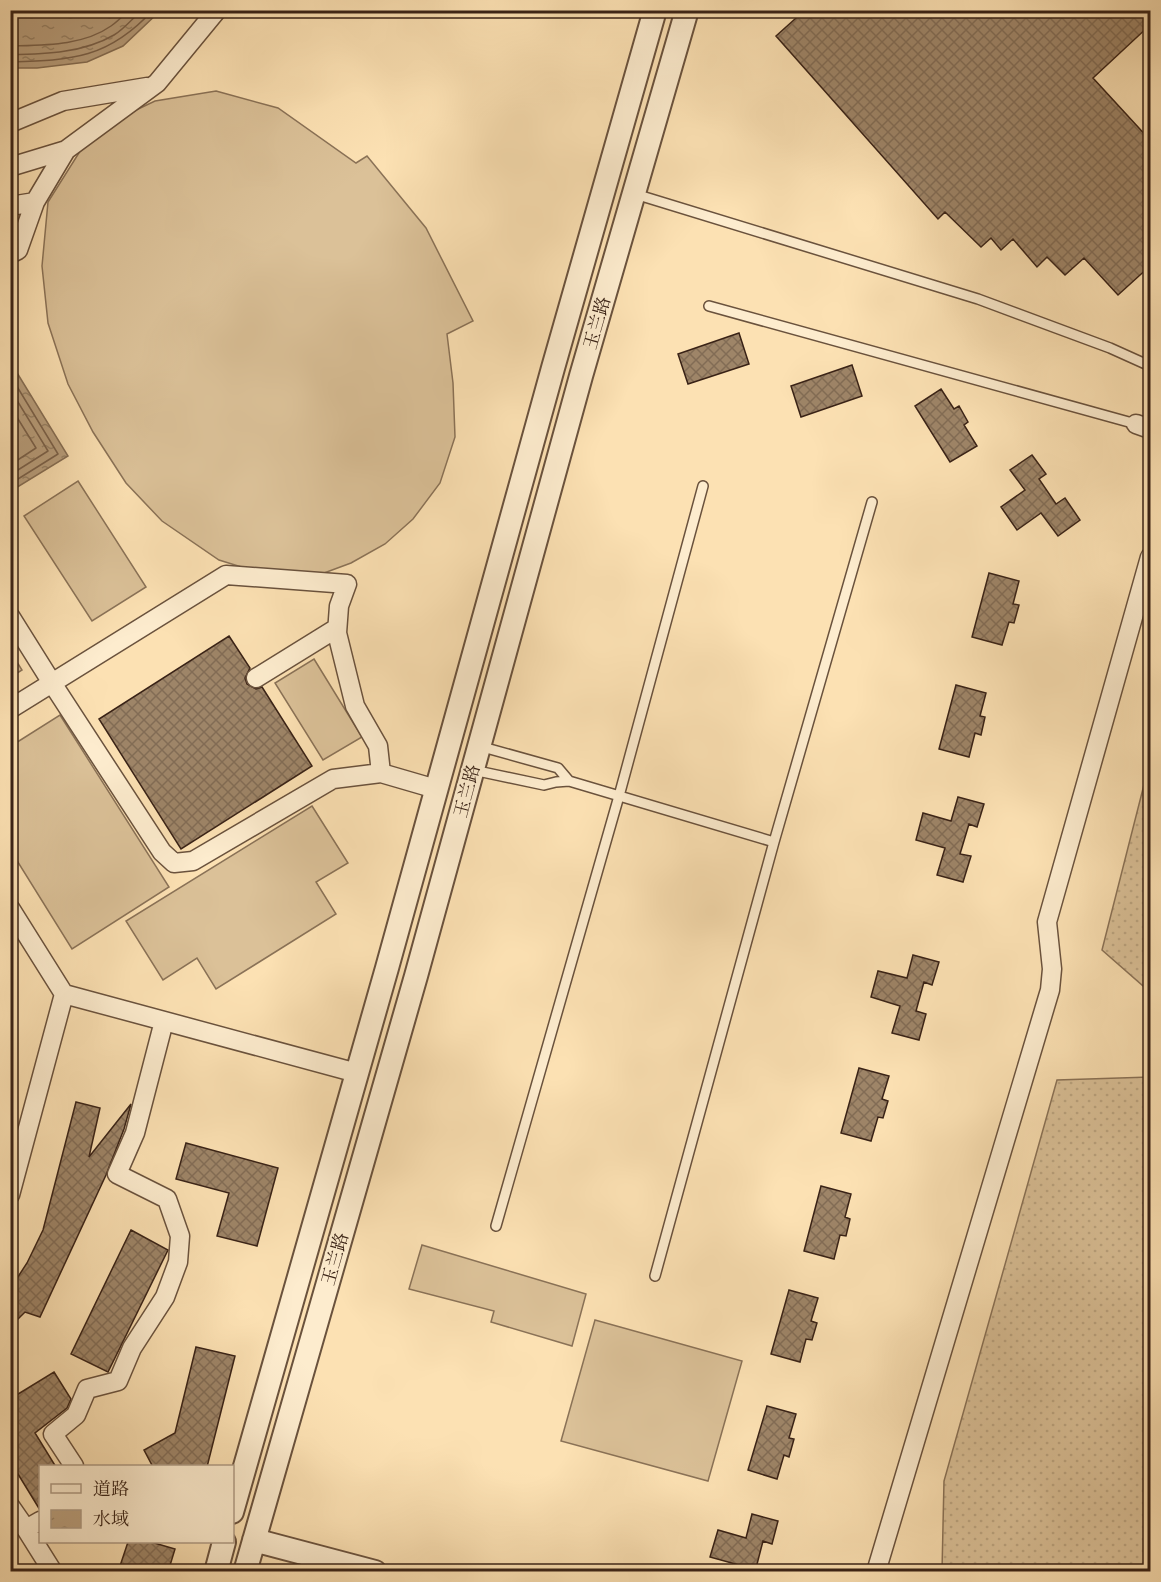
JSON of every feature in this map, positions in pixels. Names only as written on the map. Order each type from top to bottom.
[{"type":"street","points":[[10,167],[66,150],[157,83],[217,10]]},
{"type":"street","name":"玉兰路","points":[[234,1505],[357,1073],[552,368],[655,10]]},
{"type":"street","name":"玉兰路","points":[[245,1572],[416,976],[687,10]]},
{"type":"street","points":[[10,123],[63,101],[151,87]]},
{"type":"street","points":[[10,254],[18,250],[35,202],[66,150]]},
{"type":"street","points":[[10,206],[35,202]]},
{"type":"street","points":[[876,1572],[1050,990],[1052,969],[1047,922],[1150,557]]},
{"type":"street","points":[[10,709],[226,574],[347,584],[339,606],[337,633],[355,706],[378,746],[381,773]]},
{"type":"street","points":[[10,616],[162,852],[174,863],[193,861],[333,779],[381,773],[436,789]]},
{"type":"street","points":[[256,678],[338,628]]},
{"type":"street","points":[[10,908],[64,994],[357,1073]]},
{"type":"street","points":[[10,1195],[64,994]]},
{"type":"street","points":[[73,1465],[53,1434],[76,1415],[87,1389],[118,1381],[132,1348],[165,1297],[178,1262],[180,1236],[167,1199],[117,1174],[135,1133],[164,1021]]},
{"type":"street","points":[[10,1506],[33,1525],[39,1539]]},
{"type":"street","points":[[254,1540],[375,1572]]},
{"type":"street","points":[[41,1543],[53,1572]]},
{"type":"street","points":[[216,1572],[224,1543]]},
{"type":"lane","points":[[634,194],[978,299],[1110,348],[1150,366]]},
{"type":"lane","points":[[709,306],[1143,426]]},
{"type":"lane","points":[[496,1226],[619,796],[703,486]]},
{"type":"lane","points":[[655,1276],[774,842],[872,502]]},
{"type":"lane","points":[[479,746],[558,768],[569,781]]},
{"type":"lane","points":[[473,770],[544,785],[569,781],[774,842]]},
{"type":"shaded area","points":[[216,91],[278,108],[356,163],[367,156],[426,228],[473,321],[447,334],[453,383],[455,437],[440,483],[413,519],[385,544],[351,563],[316,576],[274,577],[219,560],[162,521],[126,483],[93,432],[68,384],[48,323],[42,266],[48,202],[82,148],[115,120],[155,101]]},
{"type":"shaded area","points":[[78,481],[146,587],[92,621],[24,516]]},
{"type":"shaded area","points":[[10,651],[22,670],[11,677],[10,677]]},
{"type":"shaded area","points":[[314,659],[362,737],[323,760],[275,683]]},
{"type":"shaded area","points":[[60,715],[169,887],[72,949],[11,851],[11,746]]},
{"type":"shaded area","points":[[1150,761],[1150,992],[1102,950]]},
{"type":"shaded area","points":[[312,806],[348,863],[316,882],[336,914],[216,989],[197,958],[163,980],[126,921]]},
{"type":"shaded area","points":[[1150,1077],[1150,1561],[1135,1571],[942,1571],[944,1481],[1057,1080]]},
{"type":"shaded area","points":[[422,1245],[586,1294],[572,1346],[491,1322],[494,1311],[409,1289]]},
{"type":"shaded area","points":[[595,1320],[742,1361],[708,1481],[561,1441]]},
{"type":"water","points":[[10,11],[160,11],[123,46],[87,62],[37,68],[11,68]]},
{"type":"water","points":[[11,363],[68,456],[10,491]]},
{"type":"building","points":[[805,10],[1150,10],[1150,25],[1093,78],[1150,140],[1150,266],[1118,295],[1084,258],[1065,275],[1047,257],[1037,267],[1013,239],[1001,250],[991,238],[981,247],[945,212],[938,219],[776,36]]},
{"type":"building","points":[[739,333],[749,364],[688,384],[678,354]]},
{"type":"building","points":[[852,365],[862,396],[801,417],[791,386]]},
{"type":"building","points":[[941,389],[954,409],[959,406],[968,422],[964,425],[977,446],[950,462],[915,406]]},
{"type":"building","points":[[1032,455],[1046,474],[1039,479],[1056,504],[1065,498],[1080,520],[1058,536],[1041,513],[1017,530],[1001,507],[1025,490],[1010,470]]},
{"type":"building","points":[[989,573],[1019,581],[1013,604],[1019,605],[1014,623],[1009,622],[1002,645],[972,637]]},
{"type":"building","points":[[229,636],[250,668],[245,678],[247,684],[256,689],[262,687],[312,766],[181,849],[99,719]]},
{"type":"building","points":[[956,685],[986,693],[980,716],[985,717],[981,735],[975,733],[969,757],[939,749]]},
{"type":"building","points":[[958,797],[984,804],[977,827],[969,824],[960,854],[971,856],[963,882],[937,875],[945,848],[916,840],[923,813],[951,821]]},
{"type":"building","points":[[913,955],[939,962],[932,985],[924,982],[916,1011],[926,1014],[919,1040],[892,1033],[900,1006],[871,997],[878,971],[907,978]]},
{"type":"building","points":[[859,1068],[889,1076],[882,1099],[888,1101],[883,1118],[878,1117],[871,1141],[841,1133]]},
{"type":"building","points":[[76,1102],[100,1108],[89,1157],[131,1104],[106,1175],[40,1317],[25,1312],[10,1327],[10,1289],[27,1263],[43,1230]]},
{"type":"building","points":[[186,1143],[278,1168],[257,1246],[217,1236],[229,1193],[176,1179]]},
{"type":"building","points":[[821,1186],[851,1194],[845,1217],[850,1219],[846,1236],[840,1235],[834,1259],[804,1251]]},
{"type":"building","points":[[131,1230],[168,1250],[108,1372],[71,1354]]},
{"type":"building","points":[[789,1290],[818,1298],[811,1321],[817,1323],[812,1340],[806,1339],[800,1362],[771,1354]]},
{"type":"building","points":[[196,1347],[235,1356],[208,1465],[152,1465],[144,1450],[175,1433]]},
{"type":"building","points":[[54,1372],[71,1399],[67,1408],[35,1433],[55,1465],[39,1465],[39,1508],[10,1461],[10,1399]]},
{"type":"building","points":[[767,1406],[796,1414],[789,1438],[794,1439],[789,1457],[784,1455],[777,1479],[748,1470]]},
{"type":"building","points":[[752,1514],[778,1521],[772,1544],[763,1541],[755,1572],[737,1572],[739,1565],[710,1557],[718,1530],[746,1538]]},
{"type":"building","points":[[128,1543],[154,1543],[175,1549],[168,1572],[118,1572]]}]
